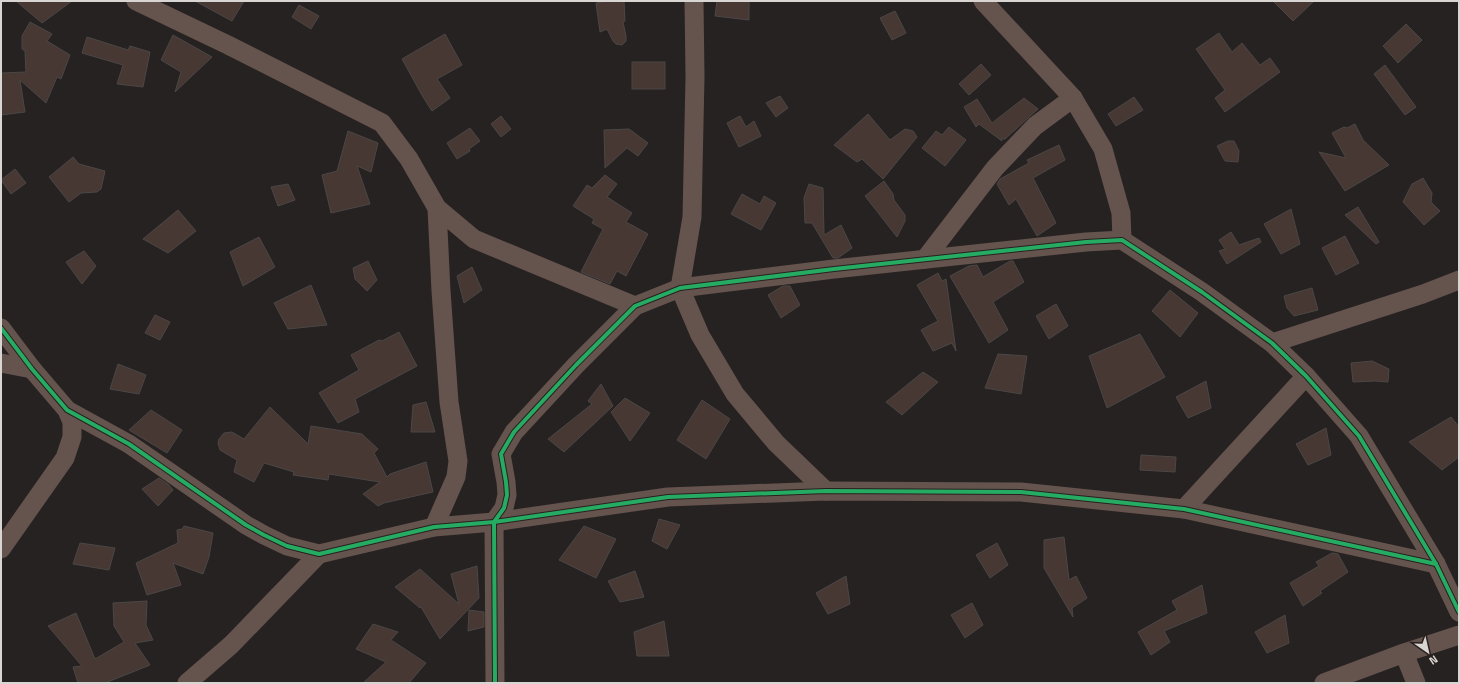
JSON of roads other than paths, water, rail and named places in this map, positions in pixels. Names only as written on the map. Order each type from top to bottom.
[{"type":"street","points":[[136,1],[228,45],[382,123],[409,159],[437,208],[474,239],[635,306]]},
{"type":"street","points":[[694,1],[695,77],[692,217],[680,288],[700,335],[736,394],[776,443],[826,491]]},
{"type":"street","points":[[983,1],[1073,98],[1103,149],[1121,213],[1122,240]]},
{"type":"street","points":[[926,259],[995,168],[1035,126],[1073,98]]},
{"type":"street","points":[[434,527],[456,477],[458,461],[449,402],[437,208]]},
{"type":"street","points":[[495,683],[494,522],[504,508],[507,495],[501,454],[514,432],[576,365],[635,306],[680,288],[1086,242],[1122,240],[1202,292],[1272,343],[1306,376],[1359,436],[1436,564],[1459,612]]},
{"type":"street","points":[[1272,343],[1423,294],[1459,280]]},
{"type":"street","points":[[1,328],[32,369],[67,410],[72,422],[72,437],[66,458],[1,549]]},
{"type":"street","points":[[1,363],[32,369]]},
{"type":"street","points":[[1184,509],[1306,376]]},
{"type":"street","points":[[67,410],[129,444],[258,532],[287,546],[319,554],[434,527],[494,522],[668,497],[826,491],[1021,492],[1184,509],[1436,564]]},
{"type":"street","points":[[187,683],[231,645],[319,554]]},
{"type":"street","points":[[1324,683],[1404,653],[1459,635]]},
{"type":"street","points":[[1404,653],[1416,683]]}]
